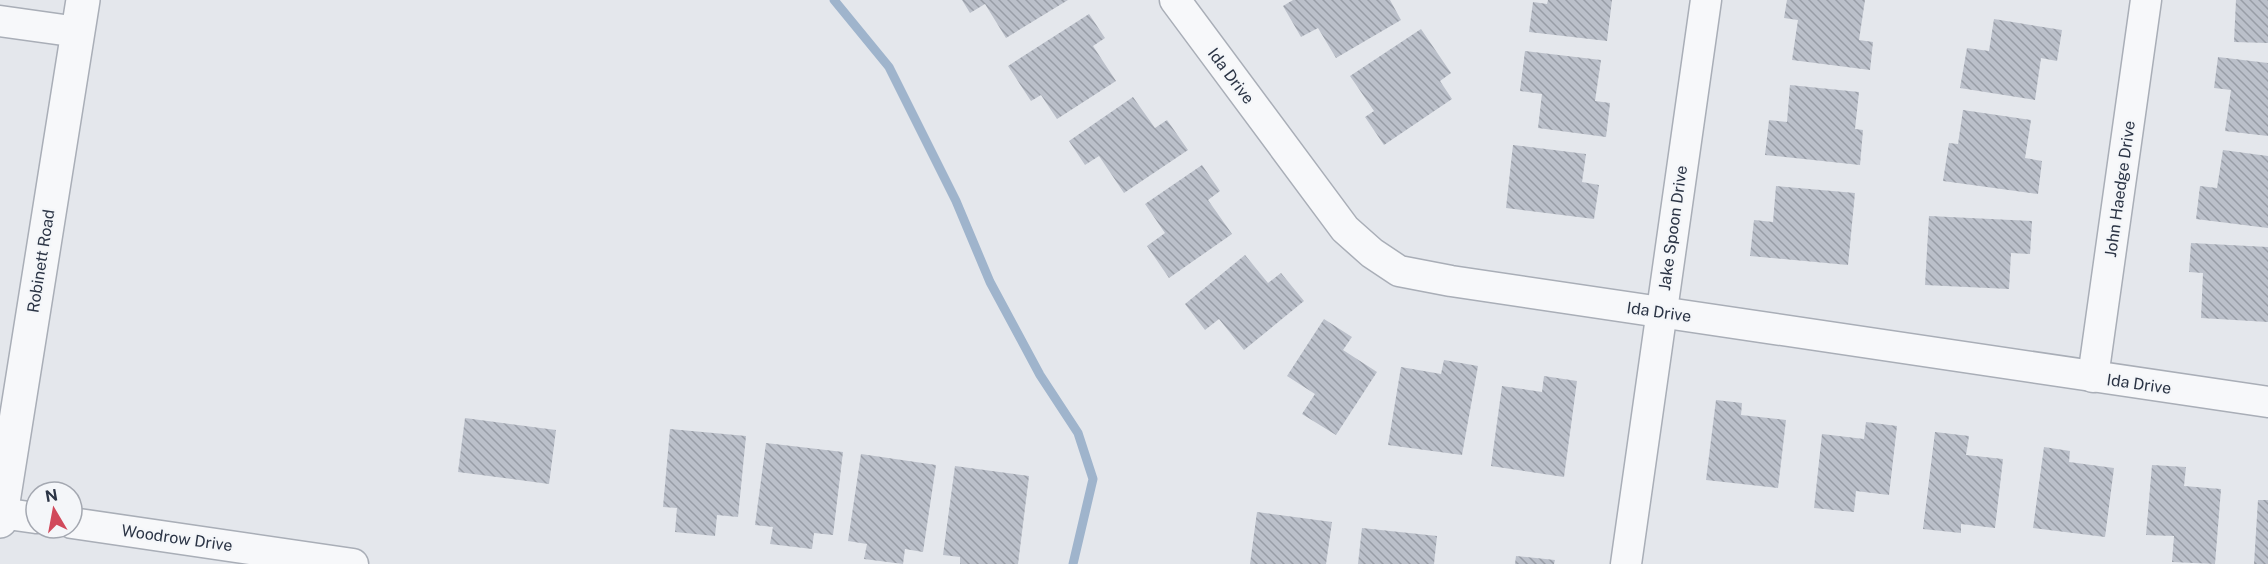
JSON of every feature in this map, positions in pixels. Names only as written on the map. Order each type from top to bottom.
[{"type":"street","name":"Robinett Road","points":[[1,517],[83,0]]},
{"type":"street","name":"Ida Drive","points":[[1175,0],[1345,230],[1372,253],[1399,270],[1451,281],[2268,402]]},
{"type":"street","name":"Jake Spoon Drive","points":[[1626,564],[1706,0]]},
{"type":"street","name":"John Haedge Drive","points":[[2093,377],[2146,0]]},
{"type":"street","points":[[0,21],[78,32]]},
{"type":"street","points":[[1,517],[24,518]]},
{"type":"street","name":"Woodrow Drive","points":[[84,525],[285,559],[353,564]]},
{"type":"building","points":[[962,0],[1068,0],[1006,38],[985,4],[970,13]]},
{"type":"building","points":[[1293,0],[1390,0],[1401,20],[1336,58],[1318,28],[1301,37],[1283,6]]},
{"type":"building","points":[[1548,0],[1612,0],[1607,41],[1529,32],[1533,2],[1547,4]]},
{"type":"building","points":[[1787,0],[1865,0],[1859,40],[1873,42],[1870,70],[1792,60],[1798,20],[1784,18]]},
{"type":"building","points":[[2236,0],[2268,0],[2268,43],[2234,42]]},
{"type":"building","points":[[1089,14],[1105,38],[1093,46],[1116,81],[1057,119],[1041,95],[1031,101],[1008,66]]},
{"type":"building","points":[[1994,19],[2062,30],[2057,61],[2041,58],[2035,100],[1960,88],[1967,48],[1989,51]]},
{"type":"building","points":[[1421,29],[1451,73],[1440,81],[1452,99],[1384,145],[1365,117],[1374,111],[1350,76]]},
{"type":"building","points":[[1525,51],[1601,60],[1595,101],[1610,103],[1606,137],[1538,128],[1542,94],[1520,91]]},
{"type":"building","points":[[2218,57],[2268,63],[2268,136],[2225,131],[2231,90],[2214,88]]},
{"type":"building","points":[[1790,85],[1859,92],[1855,129],[1863,130],[1860,165],[1765,155],[1769,120],[1787,122]]},
{"type":"building","points":[[1133,97],[1155,128],[1167,120],[1188,150],[1124,193],[1099,156],[1085,165],[1069,141]]},
{"type":"building","points":[[1963,110],[2031,120],[2025,158],[2042,161],[2038,194],[1943,181],[1949,143],[1958,144]]},
{"type":"building","points":[[1513,145],[1586,154],[1582,182],[1599,185],[1594,219],[1506,208]]},
{"type":"building","points":[[2223,150],[2268,156],[2268,228],[2196,219],[2200,186],[2217,188]]},
{"type":"building","points":[[1202,165],[1220,191],[1208,200],[1232,234],[1169,278],[1147,246],[1165,233],[1145,204]]},
{"type":"building","points":[[1776,186],[1855,193],[1848,265],[1750,256],[1754,220],[1773,222]]},
{"type":"building","points":[[1929,216],[2032,221],[2030,254],[2011,253],[2009,289],[1925,285]]},
{"type":"building","points":[[2191,243],[2268,247],[2268,322],[2201,318],[2203,273],[2189,272]]},
{"type":"building","points":[[1245,255],[1268,283],[1281,273],[1304,301],[1244,350],[1219,319],[1205,330],[1185,304]]},
{"type":"building","points":[[1324,319],[1352,337],[1343,350],[1377,372],[1336,435],[1302,414],[1315,394],[1287,376]]},
{"type":"building","points":[[1444,360],[1478,366],[1462,455],[1388,445],[1401,367],[1441,374]]},
{"type":"building","points":[[1544,376],[1577,381],[1564,477],[1491,466],[1502,386],[1542,392]]},
{"type":"building","points":[[1716,400],[1742,403],[1741,415],[1786,420],[1778,488],[1706,480]]},
{"type":"building","points":[[465,418],[556,430],[549,484],[458,472]]},
{"type":"building","points":[[1866,422],[1897,426],[1889,495],[1856,491],[1854,512],[1814,508],[1822,434],[1864,439]]},
{"type":"building","points":[[670,429],[746,436],[738,517],[717,515],[715,536],[675,532],[677,508],[663,507]]},
{"type":"building","points":[[1935,432],[1969,436],[1966,455],[2003,459],[1995,528],[1961,524],[1961,533],[1923,529]]},
{"type":"building","points":[[766,443],[843,452],[833,535],[814,533],[812,549],[770,544],[773,527],[755,525]]},
{"type":"building","points":[[2044,447],[2070,451],[2069,462],[2114,468],[2105,537],[2033,528]]},
{"type":"building","points":[[861,454],[936,465],[923,552],[905,549],[903,564],[864,559],[867,544],[848,541]]},
{"type":"building","points":[[2152,465],[2186,467],[2184,486],[2221,489],[2215,564],[2172,562],[2174,536],[2146,535]]},
{"type":"building","points":[[955,466],[1029,476],[1018,564],[960,564],[960,557],[943,555]]},
{"type":"building","points":[[2258,500],[2268,500],[2268,564],[2254,564]]},
{"type":"building","points":[[1257,512],[1332,522],[1326,564],[1250,564]]},
{"type":"building","points":[[1362,528],[1437,536],[1434,564],[1358,564]]},
{"type":"building","points":[[1516,556],[1555,560],[1554,564],[1515,564]]},
{"type":"waterway","points":[[834,0],[889,67],[956,201],[990,282],[1040,375],[1078,433],[1093,479],[1073,564]]}]
